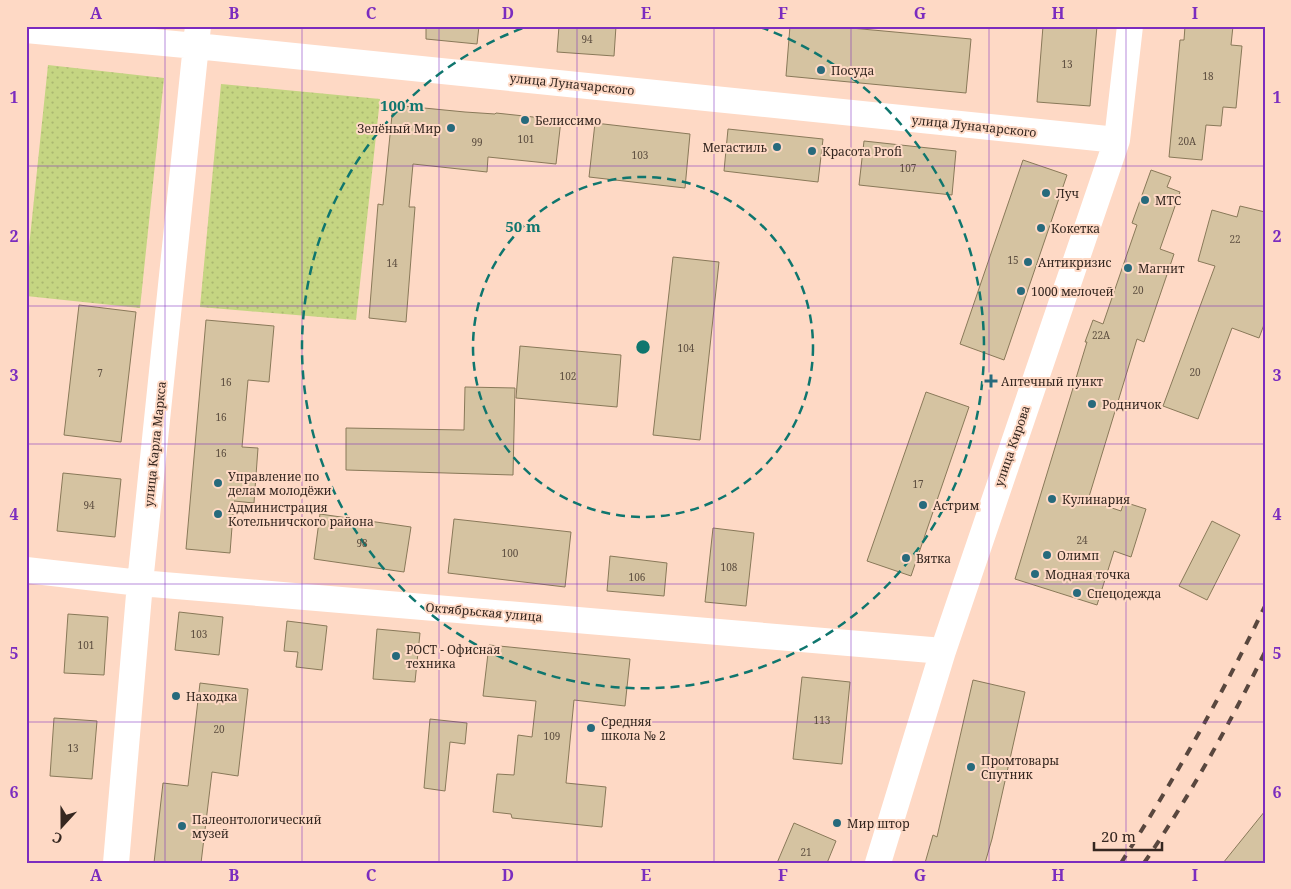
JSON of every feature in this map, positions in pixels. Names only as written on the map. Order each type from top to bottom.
[{"type":"street","name":"улица Кирова","points":[[878,863],[943,651],[1117,140],[1130,26]]},
{"type":"street","name":"улица Луначарского","points":[[26,30],[197,36],[1117,140]]},
{"type":"street","name":"улица Карла Маркса","points":[[116,863],[140,583],[197,36]]},
{"type":"street","name":"Октябрьская улица","points":[[26,570],[140,583],[943,651]]},
{"type":"green space","points":[[48,65],[164,78],[140,308],[26,296],[26,276]]},
{"type":"green space","points":[[221,84],[380,99],[356,320],[200,307]]},
{"type":"building","points":[[426,26],[479,26],[477,44],[426,39]]},
{"type":"building","points":[[559,26],[616,26],[614,56],[557,52]]},
{"type":"building","points":[[790,26],[829,26],[971,39],[966,93],[786,76]]},
{"type":"building","points":[[1043,26],[1097,26],[1090,106],[1037,102]]},
{"type":"building","points":[[1185,26],[1233,26],[1231,45],[1242,46],[1236,108],[1223,107],[1221,126],[1206,125],[1202,160],[1169,157],[1180,40],[1184,40]]},
{"type":"building","points":[[393,105],[561,120],[556,164],[488,157],[487,172],[413,164],[409,207],[415,207],[406,322],[369,318],[378,204],[383,205]]},
{"type":"building","points":[[595,123],[690,134],[685,188],[589,177]]},
{"type":"building","points":[[728,129],[823,139],[818,182],[724,171]]},
{"type":"building","points":[[864,141],[956,151],[952,195],[859,185]]},
{"type":"building","points":[[1023,160],[1067,175],[1004,360],[960,344]]},
{"type":"building","points":[[1151,170],[1171,177],[1167,187],[1180,192],[1160,249],[1174,254],[1144,342],[1137,339],[1088,500],[1121,511],[1124,502],[1146,509],[1131,557],[1114,551],[1097,605],[1015,579],[1087,342],[1085,342],[1093,320],[1103,324],[1137,225],[1132,223]]},
{"type":"building","points":[[1240,206],[1265,212],[1265,322],[1259,338],[1232,328],[1198,419],[1163,406],[1215,266],[1198,261],[1212,210],[1237,217]]},
{"type":"building","points":[[673,257],[719,262],[700,440],[653,435]]},
{"type":"building","points":[[79,305],[136,312],[121,442],[64,435]]},
{"type":"building","name":"Администрация Котельничского района","points":[[206,320],[274,326],[269,382],[248,380],[242,447],[258,448],[254,503],[234,501],[230,553],[186,549]]},
{"type":"building","points":[[520,346],[621,355],[617,407],[516,398]]},
{"type":"building","points":[[465,387],[515,388],[513,475],[346,470],[346,428],[464,430]]},
{"type":"building","points":[[926,392],[969,407],[911,576],[867,561]]},
{"type":"building","points":[[63,473],[121,479],[115,537],[57,531]]},
{"type":"building","points":[[320,514],[411,527],[404,572],[314,559]]},
{"type":"building","points":[[454,519],[571,532],[565,587],[448,573]]},
{"type":"building","points":[[1212,521],[1240,535],[1207,600],[1179,586]]},
{"type":"building","points":[[713,528],[754,533],[746,606],[705,602]]},
{"type":"building","points":[[610,556],[667,563],[664,596],[607,591]]},
{"type":"building","points":[[179,612],[223,617],[219,655],[175,650]]},
{"type":"building","points":[[68,614],[108,617],[104,675],[64,673]]},
{"type":"building","points":[[287,621],[327,626],[322,670],[296,667],[298,652],[284,651]]},
{"type":"building","name":"РОСТ - Офисная техника","points":[[377,629],[420,633],[415,682],[373,679]]},
{"type":"building","points":[[489,645],[630,659],[625,706],[574,700],[566,783],[606,787],[602,827],[512,818],[511,814],[493,812],[497,774],[514,775],[518,735],[532,737],[536,701],[483,696]]},
{"type":"building","points":[[802,677],[850,682],[842,764],[793,759]]},
{"type":"building","points":[[973,680],[1025,692],[992,839],[985,863],[925,863],[933,835],[937,837]]},
{"type":"building","points":[[200,683],[248,689],[238,776],[212,772],[201,863],[154,863],[163,783],[188,786]]},
{"type":"building","points":[[54,718],[97,721],[92,779],[50,776]]},
{"type":"building","points":[[430,719],[467,723],[465,744],[450,742],[445,791],[424,788]]},
{"type":"building","points":[[1265,811],[1265,863],[1223,863]]},
{"type":"building","points":[[794,823],[836,841],[827,863],[777,863]]},
{"type":"railway","points":[[1121,863],[1197,737],[1265,606]]},
{"type":"railway","points":[[1144,863],[1208,760],[1265,652]]},
{"type":"place","name":"Посуда","points":[[821,70]]},
{"type":"place","name":"Белиссимо","points":[[525,120]]},
{"type":"place","name":"Зелёный Мир","points":[[451,128]]},
{"type":"place","name":"Мегастиль","points":[[777,147]]},
{"type":"place","name":"Красота Profi","points":[[812,151]]},
{"type":"place","name":"Луч","points":[[1046,193]]},
{"type":"place","name":"МТС","points":[[1145,200]]},
{"type":"place","name":"Кокетка","points":[[1041,228]]},
{"type":"place","name":"Антикризис","points":[[1028,262]]},
{"type":"place","name":"Магнит","points":[[1128,268]]},
{"type":"place","name":"1000 мелочей","points":[[1021,291]]},
{"type":"place","name":"Аптечный пункт","points":[[991,381]]},
{"type":"place","name":"Родничок","points":[[1092,404]]},
{"type":"place","name":"Управление по делам молодёжи","points":[[218,483]]},
{"type":"place","name":"Кулинария","points":[[1052,499]]},
{"type":"place","name":"Астрим","points":[[923,505]]},
{"type":"place","name":"Администрация Котельничского района","points":[[218,514]]},
{"type":"place","name":"Олимп","points":[[1047,555]]},
{"type":"place","name":"Вятка","points":[[906,558]]},
{"type":"place","name":"Модная точка","points":[[1035,574]]},
{"type":"place","name":"Спецодежда","points":[[1077,593]]},
{"type":"place","name":"РОСТ - Офисная техника","points":[[396,656]]},
{"type":"place","name":"Находка","points":[[176,696]]},
{"type":"place","name":"Средняя школа № 2","points":[[591,728]]},
{"type":"place","name":"Промтовары Спутник","points":[[971,767]]},
{"type":"place","name":"Мир штор","points":[[837,823]]},
{"type":"place","name":"Палеонтологический музей","points":[[182,826]]}]
